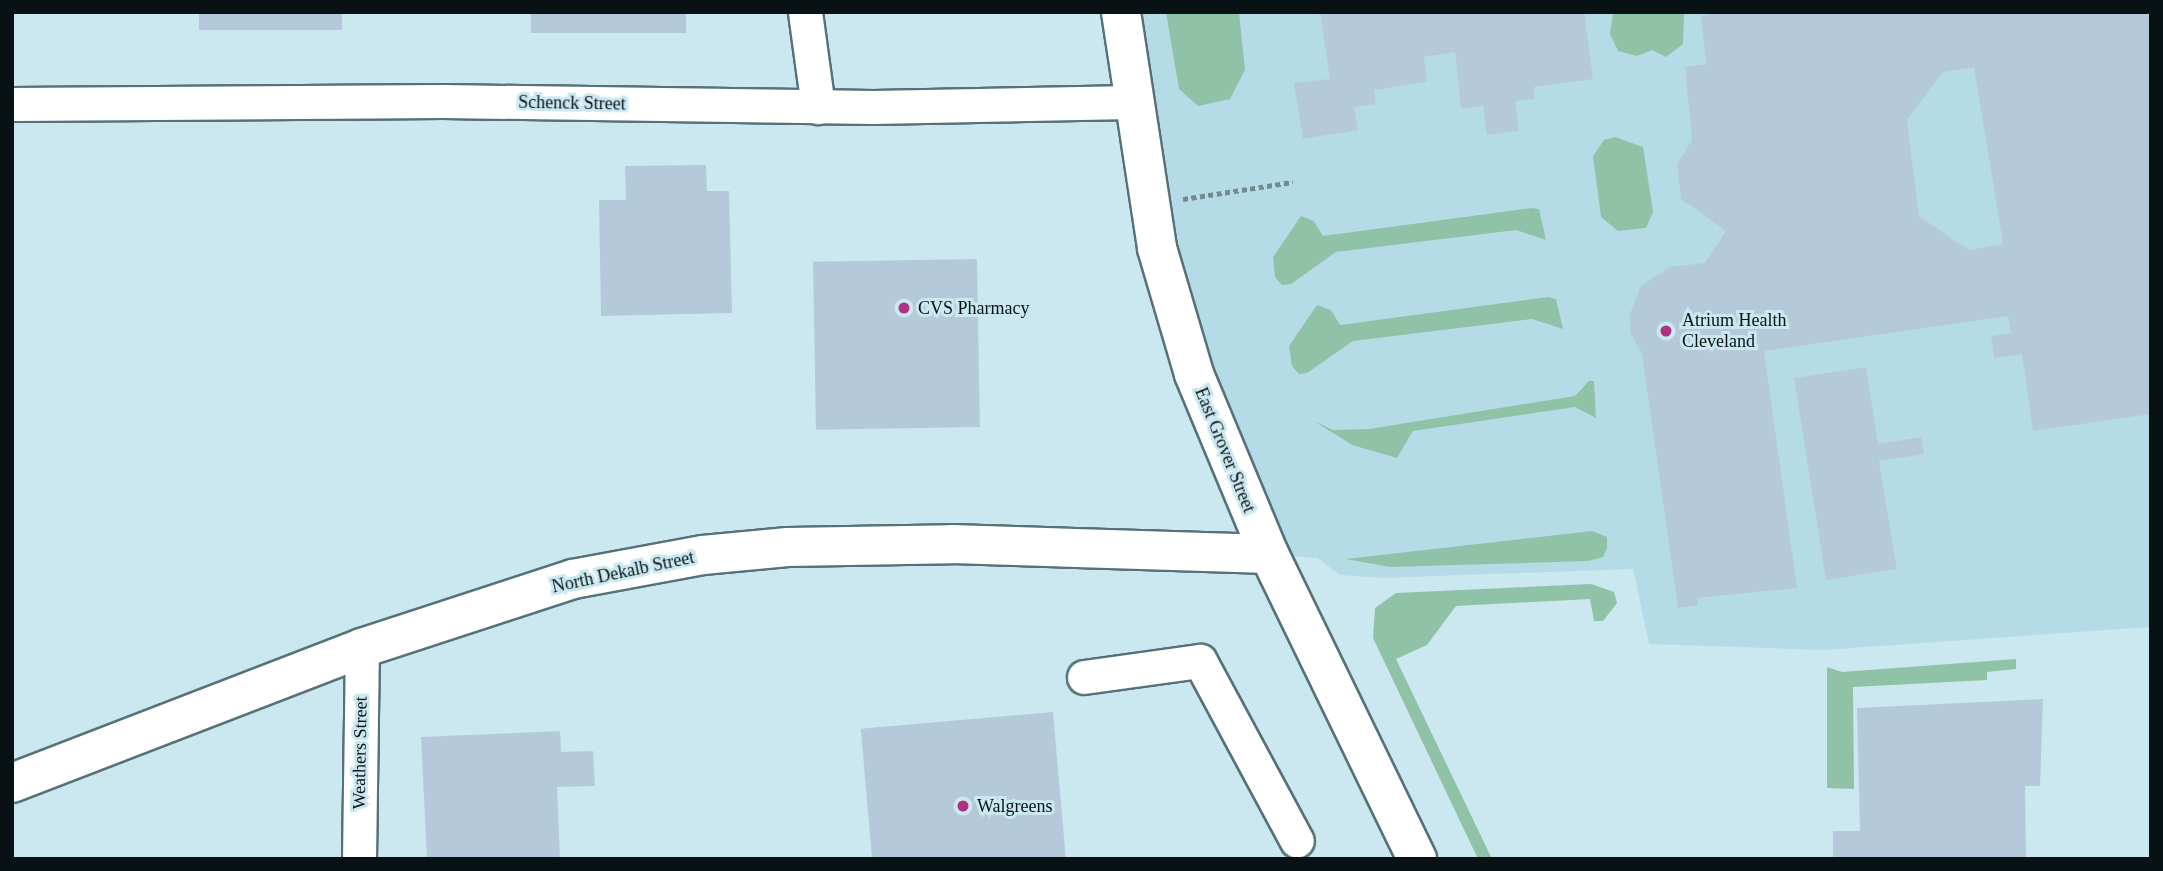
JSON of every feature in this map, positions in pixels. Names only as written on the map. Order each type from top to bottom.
[{"type":"main road","name":"East Grover Street","points":[[1121,12],[1132,102],[1149,204],[1194,374],[1269,554],[1417,859]]},
{"type":"main road","name":"North Dekalb Street","points":[[12,783],[362,648],[573,579],[703,555],[788,547],[952,544],[1269,554]]},
{"type":"street","points":[[805,12],[818,107]]},
{"type":"street","name":"Schenck Street","points":[[12,104],[443,101],[818,107],[1132,102]]},
{"type":"street","name":"Weathers Street","points":[[359,859],[362,648]]},
{"type":"street","points":[[1084,677],[1200,661],[1297,841]]},
{"type":"path","points":[[1149,204],[1293,182]]},
{"type":"shaded area","name":"Atrium Health Cleveland","points":[[1121,12],[2151,12],[2151,627],[1823,650],[1649,644],[1633,569],[1382,578],[1340,575],[1317,558],[1269,554],[1194,374]]},
{"type":"green space","points":[[1166,12],[1239,12],[1245,70],[1230,99],[1198,106],[1179,89]]},
{"type":"green space","points":[[1613,12],[1684,12],[1683,44],[1666,57],[1652,50],[1637,56],[1618,51],[1610,34]]},
{"type":"green space","points":[[1615,137],[1643,147],[1653,212],[1646,228],[1618,231],[1601,217],[1593,156],[1604,140]]},
{"type":"green space","points":[[1539,209],[1546,240],[1516,230],[1336,252],[1291,284],[1282,285],[1275,277],[1273,257],[1301,216],[1314,221],[1323,236]]},
{"type":"green space","points":[[1548,297],[1556,299],[1563,329],[1532,319],[1353,341],[1307,373],[1299,374],[1292,366],[1289,346],[1317,305],[1331,310],[1340,325]]},
{"type":"green space","points":[[1589,381],[1594,381],[1596,418],[1575,407],[1413,431],[1397,458],[1352,445],[1314,421],[1333,430],[1369,429],[1575,396]]},
{"type":"green space","points":[[1592,531],[1607,537],[1607,548],[1603,557],[1588,561],[1390,567],[1346,559]]},
{"type":"green space","points":[[1591,584],[1614,592],[1617,603],[1603,621],[1594,621],[1590,599],[1456,606],[1427,645],[1396,659],[1492,859],[1478,859],[1373,638],[1375,608],[1396,593]]},
{"type":"green space","points":[[2016,659],[2016,669],[1987,672],[1987,680],[1853,687],[1854,789],[1827,788],[1827,667],[1842,672]]},
{"type":"building","points":[[199,12],[342,12],[342,30],[199,30]]},
{"type":"building","points":[[531,12],[686,12],[686,33],[531,33]]},
{"type":"building","points":[[1320,12],[1584,12],[1593,79],[1534,87],[1535,99],[1515,101],[1519,131],[1487,135],[1483,106],[1461,109],[1455,52],[1424,57],[1427,82],[1374,90],[1376,104],[1354,107],[1358,130],[1303,139],[1294,83],[1330,79]]},
{"type":"building","points":[[1718,12],[2151,12],[2151,414],[2033,431],[2022,354],[1994,358],[1991,336],[2011,333],[2008,316],[1764,351],[1797,588],[1697,598],[1698,605],[1678,608],[1642,354],[1631,334],[1629,316],[1641,286],[1669,267],[1705,263],[1726,231],[1681,199],[1677,164],[1692,140],[1685,67],[1706,64],[1701,16]],"holes":[[[1974,67],[2003,244],[1969,250],[1919,216],[1907,120],[1943,72]]]},
{"type":"building","points":[[706,165],[707,191],[729,191],[732,313],[601,316],[599,200],[626,200],[625,166]]},
{"type":"building","points":[[977,259],[980,427],[816,430],[813,262]]},
{"type":"building","points":[[1866,367],[1878,444],[1921,437],[1924,454],[1879,461],[1897,569],[1826,580],[1794,378]]},
{"type":"building","points":[[2043,699],[2040,786],[2025,786],[2026,859],[1833,859],[1833,831],[1860,831],[1857,708]]},
{"type":"building","points":[[1053,712],[1066,859],[872,859],[861,729]]},
{"type":"building","points":[[560,731],[561,752],[593,751],[595,786],[557,787],[560,859],[427,859],[421,737]]},
{"type":"place","name":"CVS Pharmacy","points":[[904,308]]},
{"type":"place","name":"Atrium Health Cleveland","points":[[1666,331]]},
{"type":"place","name":"Walgreens","points":[[963,806]]}]
